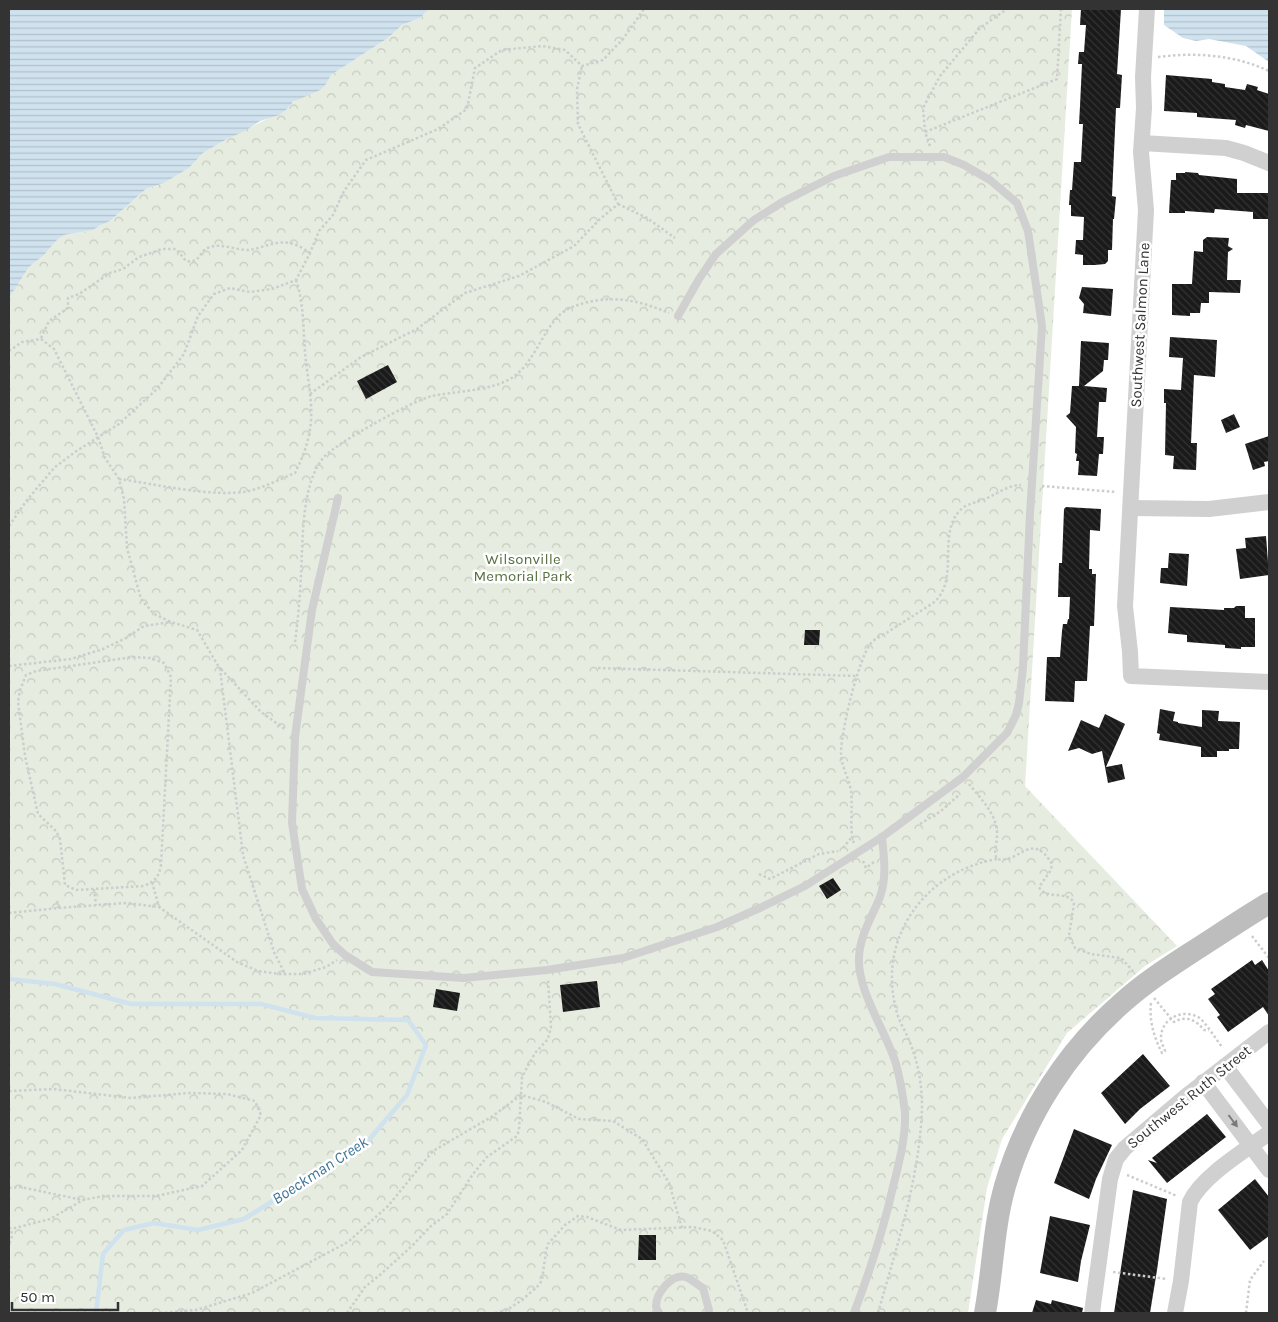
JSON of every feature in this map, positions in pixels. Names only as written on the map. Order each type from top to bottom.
[{"type":"street","name":"Southwest Salmon Lane","points":[[1147,9],[1142,143],[1146,210],[1125,606],[1131,676],[1269,682]]},
{"type":"street","points":[[1142,143],[1226,148],[1244,153],[1269,164]]},
{"type":"street","points":[[1131,508],[1209,509],[1269,502]]},
{"type":"street","points":[[984,1313],[996,1224],[1005,1187],[1027,1128],[1055,1080],[1091,1033],[1120,1004],[1157,975],[1269,903]]},
{"type":"street","name":"Southwest Ruth Street","points":[[1092,1313],[1110,1179],[1116,1159],[1125,1148],[1226,1060],[1269,1032]]},
{"type":"street","points":[[1226,1060],[1269,1124]]},
{"type":"street","points":[[1203,1082],[1269,1170]]},
{"type":"street","points":[[1175,1313],[1181,1281],[1190,1202],[1198,1189],[1209,1178],[1269,1133]]},
{"type":"lane","points":[[338,498],[312,610],[296,737],[292,823],[302,889],[316,919],[333,944],[344,955],[372,972],[464,978],[547,970],[623,958],[717,927],[805,886],[882,837],[963,777],[1007,733],[1016,715],[1020,703],[1023,667],[1042,326],[1028,231],[1017,203],[990,180],[964,165],[944,157],[889,157],[834,176],[754,220],[716,254],[678,316]]},
{"type":"lane","points":[[854,1313],[884,1227],[900,1162],[904,1130],[904,1112],[896,1064],[886,1035],[865,992],[860,976],[858,958],[862,940],[884,881],[882,837]]},
{"type":"lane","points":[[659,1313],[656,1306],[660,1293],[676,1277],[685,1277],[703,1288],[709,1310],[708,1313]]},
{"type":"path","points":[[582,66],[603,60],[623,39],[644,9]]},
{"type":"path","points":[[934,156],[925,132],[923,108],[940,76],[980,28],[1007,9]]},
{"type":"path","points":[[925,132],[1057,79],[1061,9]]},
{"type":"path","points":[[9,526],[27,500],[55,468],[119,424],[157,388],[184,354],[198,316],[214,294],[230,288],[250,292],[272,290],[296,280],[319,231],[334,215],[344,191],[366,160],[438,129],[467,109],[475,68],[502,50],[542,46],[565,50],[582,66]]},
{"type":"path","points":[[1144,58],[1178,54],[1230,57],[1269,71]]},
{"type":"path","points":[[582,66],[577,89],[578,124],[618,204],[647,218],[675,238]]},
{"type":"path","points":[[310,394],[360,357],[417,329],[465,292],[519,276],[574,246],[599,220],[618,204]]},
{"type":"path","points":[[41,338],[49,322],[68,308],[68,298],[85,290],[110,273],[123,269],[139,257],[162,250],[176,249],[186,261],[191,262],[196,261],[207,247],[218,245],[249,250],[288,242],[310,253]]},
{"type":"path","points":[[119,479],[212,492],[236,493],[250,490],[295,473],[302,458],[310,428],[310,394],[302,309],[296,280]]},
{"type":"path","points":[[295,644],[305,509],[310,482],[324,457],[339,445],[411,404],[431,396],[493,385],[513,378],[529,362],[552,323],[569,309],[611,298],[637,301],[678,316]]},
{"type":"path","points":[[9,352],[22,342],[41,338]]},
{"type":"path","points":[[41,338],[54,349],[98,437],[105,458],[119,479],[124,499],[127,548],[141,598],[154,614],[171,622],[197,630],[220,669],[261,712],[296,737]]},
{"type":"path","points":[[759,874],[770,879],[819,854],[836,852],[843,848],[851,838],[853,812],[850,784],[843,767],[841,753],[844,726],[857,676],[871,642],[933,603],[941,595],[947,576],[950,530],[953,521],[961,509],[1003,490],[1021,485]]},
{"type":"path","points":[[1040,486],[1116,492]]},
{"type":"path","points":[[9,666],[71,659],[126,638],[144,626],[171,622]]},
{"type":"path","points":[[133,657],[150,658],[164,663],[171,677],[162,865],[159,875],[152,882],[144,886],[76,890],[65,885],[60,839],[56,831],[38,814],[25,756],[18,702],[26,675],[36,670],[133,657]]},
{"type":"path","points":[[598,668],[857,676]]},
{"type":"path","points":[[220,669],[243,855],[274,952],[285,974]]},
{"type":"path","points":[[285,729],[286,721]]},
{"type":"path","points":[[917,826],[963,792]]},
{"type":"path","points":[[975,792],[991,812],[996,827],[998,835],[995,855],[997,860]]},
{"type":"path","points":[[851,838],[860,852],[866,868],[884,855]]},
{"type":"path","points":[[878,1313],[900,1237],[916,1168],[921,1126],[922,1083],[910,1043],[896,1011],[893,993],[893,966],[897,946],[901,933],[914,909],[943,880],[968,867],[980,862],[1002,861],[1028,849],[1035,848],[1041,851],[1052,864],[1051,870],[1039,887],[1040,890],[1068,897],[1074,903],[1069,936],[1075,948],[1092,954],[1121,958],[1134,972]]},
{"type":"path","points":[[152,882],[159,907]]},
{"type":"path","points":[[94,889],[96,905]]},
{"type":"path","points":[[57,901],[58,908]]},
{"type":"path","points":[[9,913],[126,903],[159,907],[236,962],[258,971],[303,974],[331,964],[344,955]]},
{"type":"path","points":[[1240,920],[1269,958]]},
{"type":"path","points":[[347,1313],[365,1286],[382,1274],[431,1226],[447,1214],[472,1174],[487,1157],[516,1136],[522,1077],[535,1053],[548,1040],[551,1027],[547,970]]},
{"type":"path","points":[[1171,1018],[1164,1026],[1162,1033],[1162,1042],[1165,1050],[1162,1054],[1154,1038],[1151,1026],[1150,1004],[1153,997],[1171,1018],[1174,1022],[1180,1019],[1193,1020],[1198,1022],[1204,1030],[1209,1030],[1226,1060]]},
{"type":"path","points":[[9,1091],[53,1089],[131,1098],[189,1093],[227,1094],[255,1101],[261,1115],[242,1150],[202,1186],[156,1196],[103,1196],[83,1200],[50,1219],[10,1228],[12,1236],[9,1245]]},
{"type":"path","points":[[521,1095],[546,1102],[579,1118],[613,1121],[642,1139],[669,1184],[682,1228]]},
{"type":"path","points":[[160,1313],[196,1310],[252,1293],[348,1242],[388,1206],[433,1151],[493,1116],[521,1095]]},
{"type":"path","points":[[1112,1169],[1190,1202]]},
{"type":"path","points":[[9,1188],[20,1187],[83,1200]]},
{"type":"path","points":[[495,1313],[507,1310],[539,1285],[542,1280],[548,1244],[564,1225],[578,1216],[587,1217],[621,1230],[693,1227],[712,1231],[723,1240],[748,1313]]},
{"type":"path","points":[[1246,1313],[1250,1280],[1264,1261]]},
{"type":"path","points":[[1099,1270],[1181,1281]]},
{"type":"green space","name":"Wilsonville Memorial Park","points":[[429,9],[1072,9],[1025,786],[1177,946],[1145,966],[1067,1033],[1002,1139],[987,1188],[968,1313],[9,1313],[9,298],[29,267],[64,235],[93,230],[110,221],[146,189],[164,183],[189,168],[203,153],[287,109],[298,100],[316,91],[331,75],[388,38],[402,25],[420,18]]},
{"type":"water","points":[[9,9],[429,9],[420,18],[402,25],[388,38],[331,75],[320,90],[293,102],[279,115],[260,121],[203,153],[189,168],[164,183],[146,189],[110,221],[93,230],[64,235],[29,267],[9,298]]},
{"type":"water","points":[[1164,9],[1269,9],[1269,62],[1246,46],[1209,39],[1196,41],[1183,38],[1164,25]]},
{"type":"building","points":[[1081,9],[1121,9],[1117,74],[1122,75],[1120,108],[1116,108],[1112,196],[1116,197],[1112,250],[1108,250],[1108,261],[1105,264],[1095,265],[1083,265],[1083,255],[1075,254],[1076,240],[1083,240],[1084,217],[1071,216],[1071,205],[1069,205],[1074,162],[1081,162],[1083,124],[1079,124],[1082,64],[1078,64],[1079,52],[1084,52],[1086,25],[1080,25]]},
{"type":"building","points":[[1166,75],[1212,79],[1212,82],[1225,84],[1225,87],[1245,90],[1247,84],[1258,87],[1257,90],[1269,94],[1269,131],[1246,125],[1245,128],[1235,125],[1236,120],[1197,117],[1197,113],[1164,111]]},
{"type":"building","points":[[1185,172],[1237,179],[1237,193],[1269,193],[1269,219],[1253,219],[1253,212],[1215,209],[1214,213],[1185,211],[1185,213],[1169,213],[1171,180],[1176,180],[1176,173]]},
{"type":"building","points":[[1207,237],[1229,238],[1228,246],[1233,249],[1228,252],[1227,280],[1241,280],[1240,293],[1209,292],[1209,303],[1201,303],[1200,313],[1190,313],[1190,316],[1172,315],[1172,284],[1192,284],[1194,251],[1203,252],[1203,240]]},
{"type":"building","points":[[1082,287],[1113,289],[1111,316],[1083,313],[1084,304],[1079,298]]},
{"type":"building","points":[[1170,337],[1217,340],[1215,377],[1194,375],[1191,443],[1197,443],[1196,470],[1173,469],[1174,456],[1165,455],[1166,403],[1164,403],[1164,389],[1181,390],[1183,358],[1169,357]]},
{"type":"building","points":[[1081,341],[1109,343],[1108,360],[1104,360],[1103,371],[1084,386],[1107,388],[1106,402],[1099,402],[1097,437],[1104,437],[1103,454],[1099,454],[1097,476],[1078,475],[1079,461],[1076,461],[1077,454],[1075,453],[1076,427],[1066,416],[1070,413],[1072,386],[1079,386]]},
{"type":"building","points":[[388,365],[397,382],[366,399],[357,381]]},
{"type":"building","points":[[1234,414],[1240,427],[1226,433],[1221,420]]},
{"type":"building","points":[[1269,436],[1269,461],[1264,462],[1265,466],[1253,470],[1245,444]]},
{"type":"building","points":[[1066,507],[1101,509],[1100,531],[1090,530],[1089,569],[1092,569],[1092,574],[1096,574],[1094,626],[1090,626],[1087,681],[1075,681],[1074,702],[1045,701],[1047,657],[1060,657],[1063,624],[1067,624],[1069,619],[1070,597],[1058,597],[1059,563],[1062,563],[1064,509]]},
{"type":"building","points":[[1266,536],[1269,575],[1240,579],[1236,549],[1246,548],[1245,538]]},
{"type":"building","points":[[1169,553],[1189,554],[1187,586],[1160,583],[1161,568],[1168,568]]},
{"type":"building","points":[[1236,606],[1245,606],[1245,618],[1255,618],[1255,647],[1241,647],[1241,649],[1225,648],[1225,645],[1187,642],[1187,635],[1168,633],[1170,607],[1224,610],[1224,608],[1234,608]]},
{"type":"building","points":[[805,630],[820,630],[819,645],[804,645]]},
{"type":"building","points":[[1160,709],[1175,712],[1173,721],[1202,727],[1202,710],[1219,711],[1218,721],[1240,722],[1239,749],[1217,751],[1217,757],[1201,757],[1201,747],[1159,740],[1160,734],[1157,733]]},
{"type":"building","points":[[1105,714],[1125,724],[1106,767],[1122,764],[1125,779],[1108,783],[1102,751],[1092,754],[1079,748],[1068,751],[1081,720],[1099,728]]},
{"type":"building","points":[[833,878],[841,890],[827,899],[819,886]]},
{"type":"building","points":[[1252,960],[1255,965],[1262,960],[1269,971],[1269,1016],[1263,1007],[1228,1032],[1217,1017],[1220,1015],[1208,999],[1215,994],[1211,989]]},
{"type":"building","points":[[597,981],[600,1007],[563,1012],[560,985]]},
{"type":"building","points":[[436,989],[460,993],[457,1011],[433,1007]]},
{"type":"building","points":[[1143,1054],[1170,1086],[1140,1109],[1125,1124],[1101,1093]]},
{"type":"building","points":[[1207,1114],[1226,1137],[1167,1183],[1148,1160],[1157,1163],[1152,1158]]},
{"type":"building","points":[[1074,1129],[1112,1145],[1089,1199],[1054,1183]]},
{"type":"building","points":[[1255,1179],[1269,1197],[1269,1236],[1250,1250],[1218,1210]]},
{"type":"building","points":[[1133,1190],[1167,1199],[1157,1270],[1150,1313],[1114,1313]]},
{"type":"building","points":[[1050,1216],[1090,1225],[1078,1282],[1040,1273]]},
{"type":"building","points":[[639,1235],[656,1235],[656,1260],[638,1260]]},
{"type":"building","points":[[1036,1300],[1051,1304],[1052,1300],[1083,1308],[1082,1313],[1032,1313]]},
{"type":"waterway","name":"Boeckman Creek","points":[[9,979],[55,984],[131,1004],[261,1004],[315,1018],[408,1020],[426,1045],[407,1095],[367,1142],[244,1219],[198,1230],[154,1223],[124,1230],[103,1254],[96,1313]]}]
